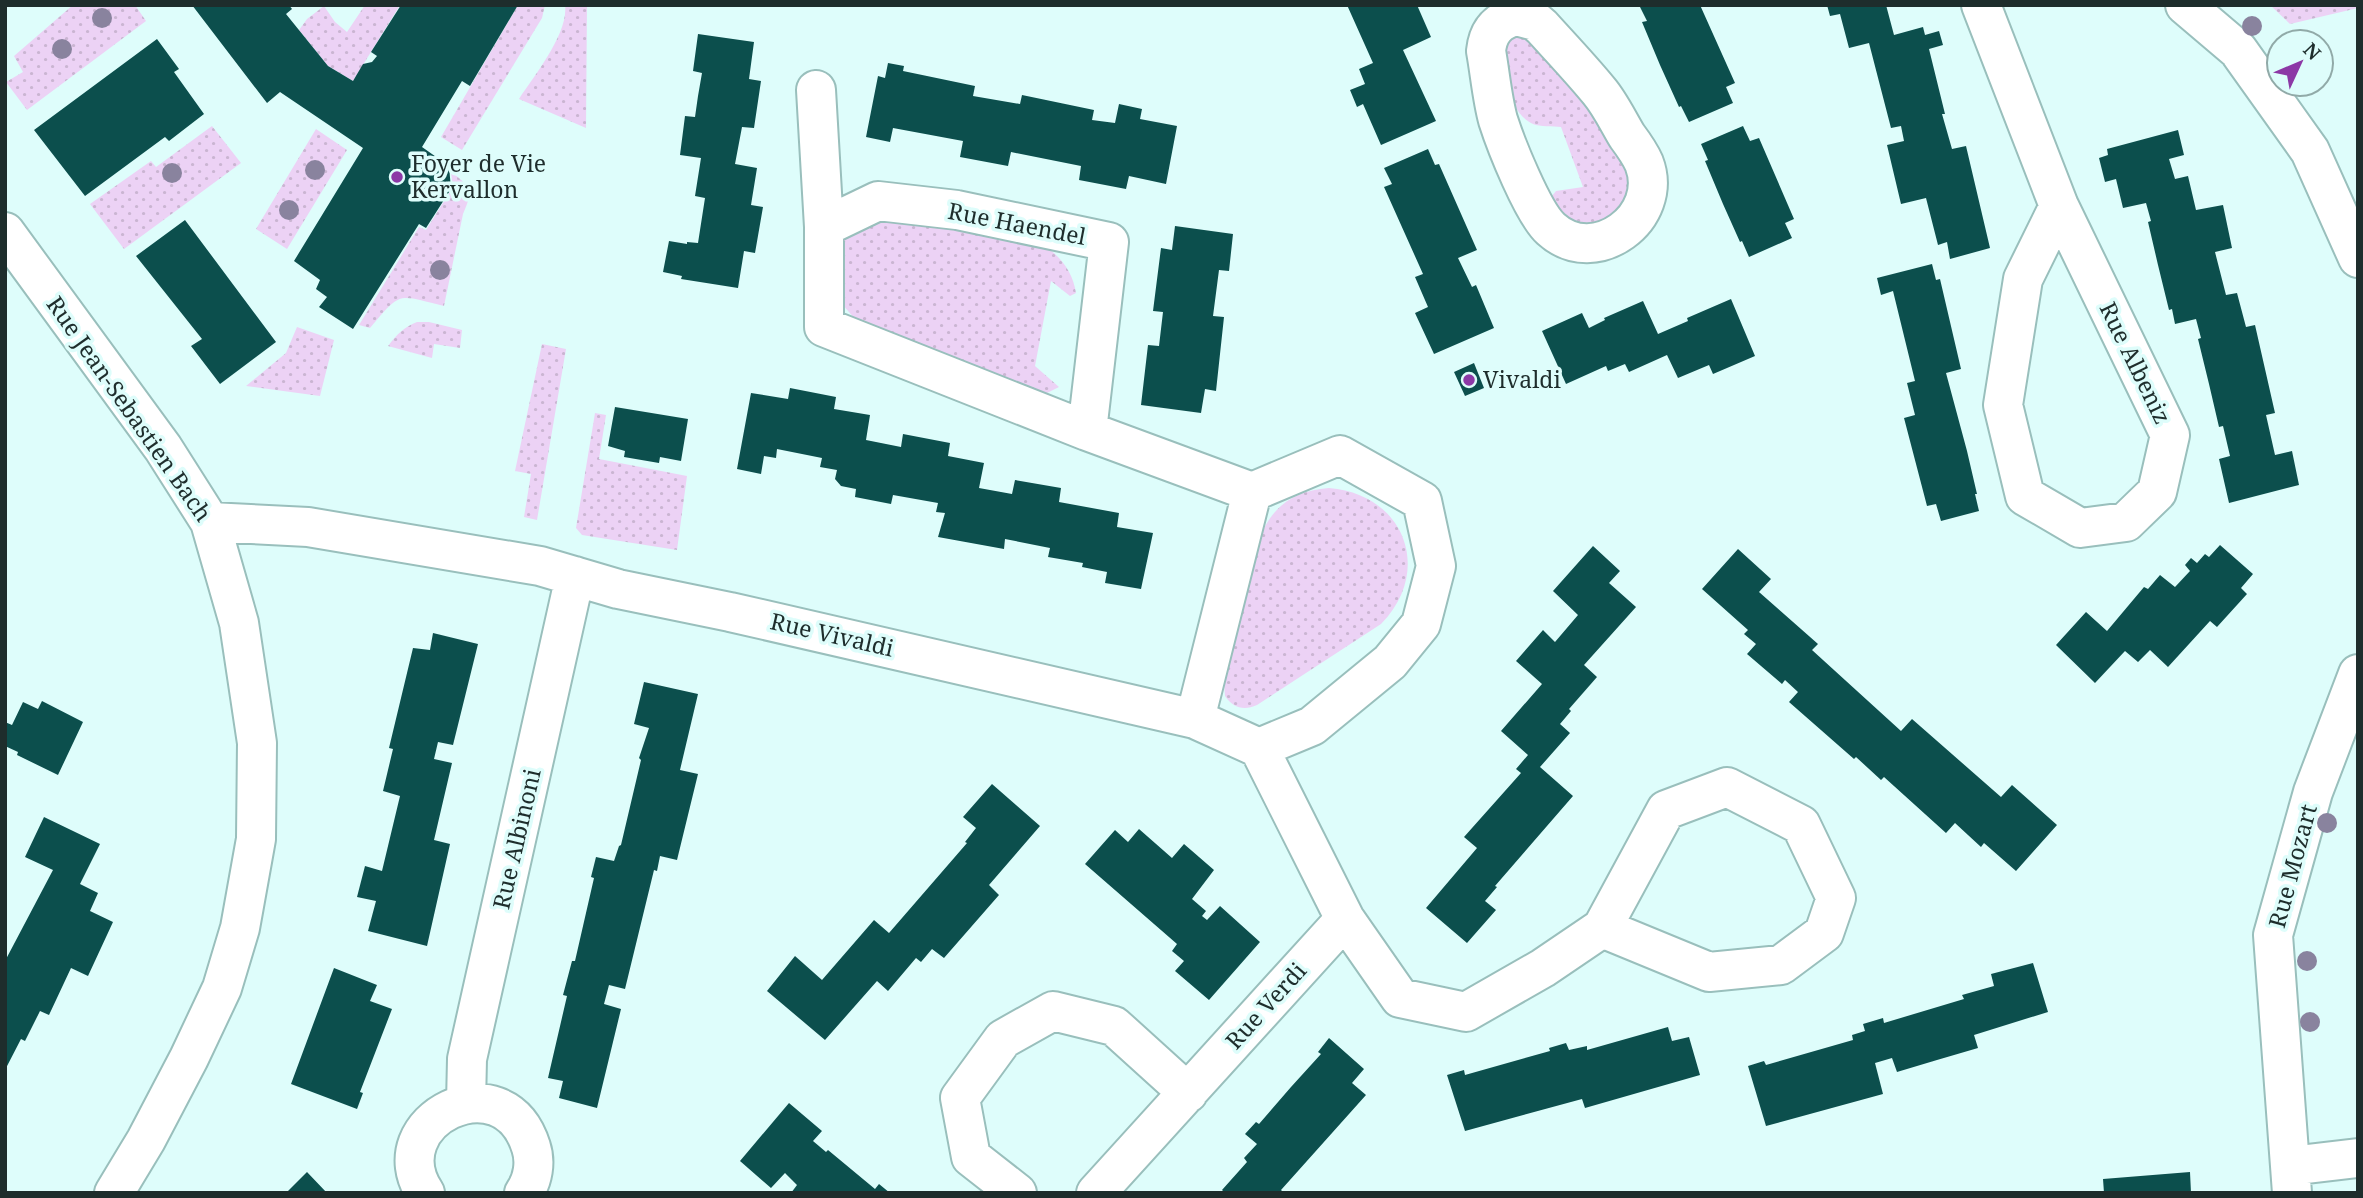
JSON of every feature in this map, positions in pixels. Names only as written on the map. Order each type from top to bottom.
[{"type":"street","name":"Rue Albeniz","points":[[1981,5],[2059,206],[2170,435],[2157,492],[2126,522],[2080,528],[2025,496],[2003,405],[2024,279],[2059,206]]},
{"type":"street","points":[[2185,5],[2238,50],[2310,151],[2358,258]]},
{"type":"street","points":[[1504,12],[1525,17],[1542,27],[1600,93],[1644,163],[1648,182],[1646,200],[1637,217],[1624,231],[1608,240],[1589,243],[1570,240],[1553,232],[1539,217],[1498,119],[1486,51],[1487,40],[1504,12]]},
{"type":"street","points":[[816,90],[824,227],[824,327],[1087,431],[1252,492],[1340,455],[1422,501],[1436,566],[1421,624],[1390,662],[1312,726],[1259,748],[1345,919],[1401,998],[1466,1012],[1543,968],[1602,928],[1666,810],[1727,787],[1801,825],[1836,898],[1824,933],[1781,965],[1709,972],[1602,928]]},
{"type":"street","name":"Rue Haendel","points":[[824,227],[878,201],[957,210],[1109,242],[1087,431]]},
{"type":"street","name":"Rue Jean-Sebastien Bach","points":[[5,232],[163,448],[210,522],[239,623],[257,743],[256,839],[240,928],[222,988],[146,1140],[114,1193]]},
{"type":"street","points":[[1195,719],[1252,492]]},
{"type":"street","name":"Rue Vivaldi","points":[[210,522],[308,527],[540,566],[618,589],[730,612],[1195,719],[1259,748]]},
{"type":"street","name":"Rue Albinoni","points":[[466,1102],[467,1059],[575,576]]},
{"type":"street","name":"Rue Mozart","points":[[2291,1179],[2273,935],[2313,792],[2358,674]]},
{"type":"street","name":"Rue Verdi","points":[[1096,1193],[1345,919]]},
{"type":"street","points":[[1017,1193],[971,1157],[960,1098],[1003,1039],[1053,1011],[1114,1026],[1188,1093]]},
{"type":"street","points":[[425,1193],[416,1169],[416,1151],[422,1133],[433,1119],[449,1108],[466,1102],[485,1103],[502,1109],[517,1120],[528,1135],[533,1153],[533,1171],[524,1193]]},
{"type":"street","points":[[2291,1179],[2358,1158]]},
{"type":"shaded area","points":[[73,5],[135,5],[146,21],[27,110],[6,82],[23,72],[14,56]]},
{"type":"shaded area","points":[[365,5],[400,5],[353,81],[328,66],[299,30],[307,19],[324,6],[335,22],[347,32]]},
{"type":"shaded area","points":[[518,5],[545,5],[542,18],[462,150],[441,137]]},
{"type":"shaded area","points":[[565,5],[587,5],[586,128],[519,99],[556,41],[565,16]]},
{"type":"shaded area","points":[[2270,5],[2358,5],[2358,8],[2290,24]]},
{"type":"shaded area","points":[[1519,31],[1549,45],[1631,173],[1628,203],[1598,226],[1582,224],[1563,216],[1555,204],[1552,196],[1556,191],[1583,187],[1561,127],[1533,124],[1524,118],[1513,100],[1507,78],[1504,46]]},
{"type":"shaded area","points":[[212,126],[241,163],[124,249],[90,204],[151,161],[156,167]]},
{"type":"shaded area","points":[[316,129],[347,150],[287,249],[256,229]]},
{"type":"shaded area","points":[[451,172],[467,186],[469,195],[444,306],[417,299],[401,299],[388,307],[370,328],[359,325],[419,227],[426,230],[453,187]]},
{"type":"shaded area","points":[[898,216],[1045,246],[1057,256],[1066,266],[1076,293],[1070,296],[1051,281],[1035,366],[1059,387],[1045,394],[855,319],[842,304],[843,240],[857,226]]},
{"type":"shaded area","points":[[417,322],[429,322],[462,330],[460,348],[434,344],[432,358],[388,346],[401,331]]},
{"type":"shaded area","points":[[297,327],[334,340],[320,396],[246,386],[286,353]]},
{"type":"shaded area","points":[[542,344],[566,349],[537,520],[524,517],[531,474],[515,471]]},
{"type":"shaded area","points":[[595,413],[606,415],[599,459],[687,476],[677,550],[582,535],[576,528]]},
{"type":"shaded area","points":[[1329,488],[1355,493],[1376,504],[1392,519],[1403,538],[1408,559],[1406,581],[1397,603],[1381,624],[1257,705],[1248,708],[1235,706],[1225,696],[1224,682],[1259,540],[1276,510],[1307,492]]},
{"type":"building","name":"Foyer de Vie Kervallon","points":[[192,5],[289,5],[292,9],[286,14],[328,66],[353,81],[363,64],[372,62],[377,56],[371,52],[401,5],[518,5],[470,86],[462,81],[422,147],[449,166],[451,189],[426,228],[419,224],[353,329],[319,307],[327,297],[316,289],[320,280],[294,261],[363,148],[280,92],[267,103]]},
{"type":"building","points":[[1347,5],[1417,5],[1431,37],[1403,50],[1436,121],[1381,145],[1363,104],[1357,107],[1350,90],[1365,84],[1359,69],[1373,63]]},
{"type":"building","points":[[1639,5],[1700,5],[1735,83],[1726,87],[1733,103],[1689,122],[1681,106],[1679,107],[1660,65],[1642,22],[1647,21]]},
{"type":"building","points":[[1827,5],[1886,5],[1894,35],[1923,27],[1925,35],[1939,31],[1943,45],[1929,49],[1945,114],[1942,114],[1952,149],[1966,146],[1990,248],[1950,259],[1947,242],[1938,245],[1926,198],[1901,204],[1887,145],[1904,141],[1901,126],[1891,128],[1869,43],[1849,48],[1840,14],[1830,16]]},
{"type":"building","points":[[698,34],[754,42],[749,79],[761,81],[754,128],[742,127],[735,164],[757,168],[751,205],[763,207],[755,253],[744,251],[738,288],[681,279],[682,276],[663,272],[669,241],[698,243],[705,198],[695,196],[701,158],[680,155],[685,116],[695,117],[702,73],[693,71]]},
{"type":"building","points":[[157,39],[179,69],[174,72],[204,114],[169,141],[165,137],[85,196],[34,130]]},
{"type":"building","points":[[888,63],[904,66],[903,71],[975,86],[973,96],[1020,104],[1022,95],[1094,110],[1092,120],[1115,123],[1119,104],[1142,109],[1140,119],[1177,126],[1166,184],[1129,176],[1126,189],[1079,180],[1081,166],[1011,152],[1008,166],[960,157],[963,141],[893,128],[890,142],[866,137],[878,76],[885,78]]},
{"type":"building","points":[[1743,126],[1750,141],[1759,138],[1794,219],[1785,223],[1792,238],[1749,257],[1723,204],[1701,144]]},
{"type":"building","points":[[2178,130],[2184,155],[2169,159],[2175,179],[2188,176],[2196,210],[2223,205],[2232,248],[2215,252],[2226,295],[2237,293],[2246,327],[2255,325],[2275,413],[2266,415],[2275,455],[2292,451],[2299,485],[2229,503],[2219,459],[2230,456],[2223,426],[2219,427],[2198,339],[2201,338],[2196,319],[2175,324],[2158,265],[2146,203],[2123,208],[2116,179],[2105,182],[2099,158],[2108,155],[2107,149]]},
{"type":"building","points":[[1428,149],[1435,165],[1439,164],[1477,250],[1458,258],[1472,287],[1476,285],[1494,328],[1434,354],[1415,313],[1428,307],[1415,277],[1423,274],[1384,187],[1392,184],[1384,168]]},
{"type":"building","points":[[185,220],[276,342],[220,384],[191,346],[202,339],[136,256]]},
{"type":"building","points":[[1175,226],[1233,234],[1229,271],[1219,270],[1213,316],[1224,317],[1216,391],[1205,389],[1201,413],[1141,405],[1148,345],[1159,346],[1163,312],[1153,311],[1161,248],[1172,250]]},
{"type":"building","points":[[1932,264],[1936,280],[1940,279],[1961,369],[1946,373],[1967,451],[1979,511],[1941,521],[1936,504],[1927,506],[1904,418],[1915,415],[1907,383],[1915,381],[1893,291],[1881,295],[1877,278]]},
{"type":"building","points":[[1731,299],[1755,356],[1713,374],[1709,365],[1678,378],[1667,355],[1629,372],[1625,364],[1608,371],[1606,366],[1566,384],[1542,331],[1582,313],[1589,328],[1605,320],[1604,318],[1643,301],[1658,334]]},
{"type":"building","name":"Vivaldi","points":[[1474,363],[1484,388],[1465,396],[1454,372]]},
{"type":"building","points":[[790,388],[836,397],[834,409],[870,415],[866,440],[901,447],[903,434],[950,443],[948,456],[984,463],[979,488],[1012,494],[1015,480],[1061,488],[1059,502],[1119,513],[1117,527],[1153,533],[1141,589],[1105,583],[1107,572],[1082,567],[1083,563],[1048,557],[1050,548],[1005,539],[1004,549],[938,537],[945,513],[936,512],[938,503],[893,495],[891,504],[855,497],[856,489],[841,486],[835,479],[837,470],[820,467],[822,458],[777,449],[776,458],[764,456],[761,474],[737,469],[751,393],[788,399]]},
{"type":"building","points":[[615,407],[688,419],[681,461],[660,457],[659,463],[624,457],[625,451],[608,446]]},
{"type":"building","points":[[2220,545],[2253,574],[2241,588],[2247,594],[2217,627],[2210,621],[2168,667],[2150,650],[2138,662],[2125,651],[2095,683],[2056,645],[2086,612],[2107,631],[2144,587],[2148,589],[2160,575],[2175,587],[2190,571],[2185,565],[2191,558],[2197,563],[2205,554],[2209,557]]},
{"type":"building","points":[[1593,546],[1620,571],[1609,583],[1636,607],[1584,665],[1597,677],[1569,709],[1571,711],[1560,724],[1570,733],[1540,767],[1573,796],[1495,886],[1497,887],[1485,901],[1496,910],[1467,943],[1426,908],[1477,848],[1464,837],[1521,773],[1516,769],[1528,755],[1501,731],[1542,684],[1516,661],[1543,630],[1555,642],[1578,615],[1553,591]]},
{"type":"building","points":[[1738,549],[1771,579],[1759,592],[1818,644],[1812,650],[1901,731],[1912,719],[2001,797],[2012,785],[2057,825],[2016,871],[1984,843],[1981,847],[1955,823],[1946,833],[1884,777],[1881,780],[1856,757],[1854,759],[1789,702],[1798,692],[1785,680],[1782,684],[1747,654],[1756,644],[1744,634],[1748,630],[1702,589]]},
{"type":"building","points":[[433,633],[478,644],[453,745],[438,742],[434,759],[452,763],[434,840],[450,844],[427,946],[368,931],[376,901],[357,897],[365,866],[382,871],[400,796],[383,791],[393,749],[389,748],[413,648],[430,650]]},
{"type":"building","points":[[644,682],[698,694],[680,770],[698,774],[677,860],[660,856],[657,871],[654,870],[625,989],[609,985],[604,1004],[621,1009],[597,1108],[559,1098],[563,1081],[548,1078],[567,996],[563,995],[572,961],[575,961],[594,878],[591,877],[596,857],[614,861],[621,845],[641,760],[639,758],[649,728],[634,724]]},
{"type":"building","points":[[42,701],[83,722],[58,775],[17,755],[18,752],[5,746],[5,722],[12,725],[23,702],[38,709]]},
{"type":"building","points":[[992,784],[1040,826],[989,885],[999,895],[944,958],[932,949],[921,962],[916,958],[888,991],[877,981],[825,1040],[767,991],[795,956],[822,980],[874,920],[889,933],[967,843],[965,842],[976,828],[963,817]]},
{"type":"building","points":[[44,817],[100,844],[80,884],[98,893],[90,911],[113,922],[88,976],[71,968],[49,1015],[40,1011],[25,1041],[21,1039],[5,1070],[5,961],[53,870],[25,857]]},
{"type":"building","points":[[1139,829],[1172,858],[1184,844],[1214,870],[1192,899],[1206,911],[1202,916],[1207,920],[1220,906],[1260,942],[1209,1000],[1175,971],[1184,961],[1172,951],[1177,944],[1085,864],[1115,830],[1128,842]]},
{"type":"building","points":[[2033,963],[2048,1012],[1974,1035],[1978,1048],[1897,1072],[1892,1058],[1875,1063],[1883,1094],[1766,1126],[1748,1066],[1764,1061],[1766,1065],[1853,1040],[1852,1035],[1865,1031],[1863,1024],[1883,1018],[1884,1023],[1964,999],[1962,995],[1994,986],[1991,974]]},
{"type":"building","points":[[334,968],[377,985],[370,1001],[392,1009],[360,1092],[363,1093],[357,1109],[291,1084]]},
{"type":"building","points":[[1668,1027],[1672,1041],[1689,1037],[1700,1075],[1585,1108],[1582,1099],[1465,1131],[1447,1075],[1464,1070],[1465,1075],[1550,1051],[1549,1048],[1566,1043],[1569,1050],[1587,1046],[1587,1050]]},
{"type":"building","points":[[1329,1038],[1364,1069],[1352,1083],[1366,1095],[1281,1190],[1284,1193],[1225,1193],[1222,1190],[1247,1162],[1244,1158],[1257,1144],[1245,1134],[1256,1122],[1259,1124],[1321,1054],[1318,1052]]},
{"type":"building","points":[[789,1103],[822,1131],[813,1141],[875,1189],[879,1184],[890,1193],[791,1193],[797,1185],[785,1173],[771,1188],[740,1161]]},
{"type":"building","points":[[307,1172],[327,1193],[286,1193]]},
{"type":"building","points":[[2190,1172],[2191,1193],[2104,1193],[2103,1179]]},
{"type":"place","name":"Foyer de Vie Kervallon","points":[[397,177]]},
{"type":"place","name":"Vivaldi","points":[[1469,380]]}]
